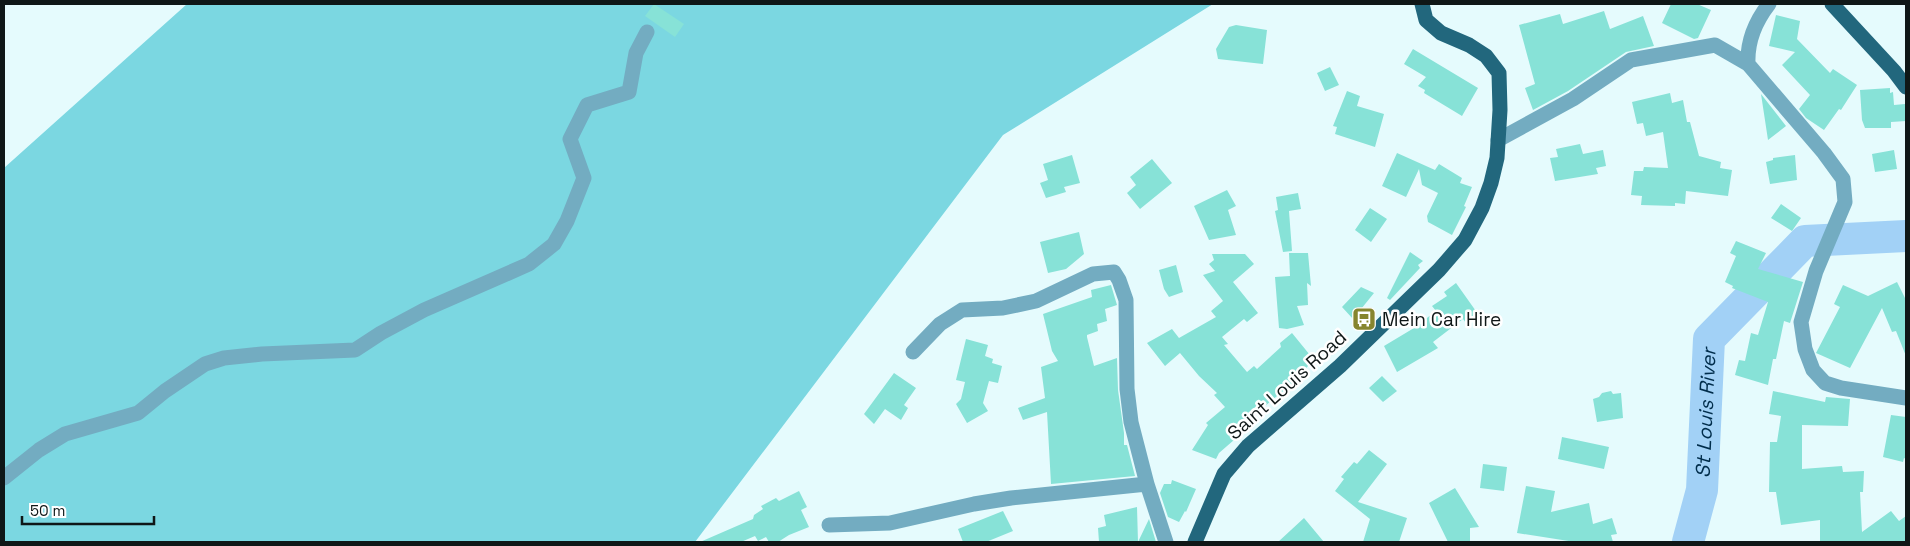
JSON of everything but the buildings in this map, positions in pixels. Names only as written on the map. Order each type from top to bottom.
[{"type":"main road","name":"Saint Louis Road","points":[[1195,542],[1224,474],[1248,446],[1340,366],[1439,270],[1465,240],[1482,208],[1491,183],[1498,140],[1499,73],[1486,56],[1470,45],[1441,33],[1426,20],[1422,4]]},
{"type":"main road","points":[[1832,4],[1894,71],[1906,87]]},
{"type":"street","points":[[1748,64],[1747,51],[1753,31],[1759,16],[1769,4]]},
{"type":"street","points":[[4,478],[39,450],[65,434],[138,414],[164,391],[205,364],[224,358],[262,354],[355,350],[381,333],[424,310],[529,264],[554,244],[567,221],[584,178],[570,139],[587,105],[629,92],[636,53],[648,32]]},
{"type":"street","points":[[1498,140],[1573,99],[1631,60],[1715,45],[1748,64],[1824,152],[1843,179],[1846,202],[1816,271],[1801,322],[1805,349],[1813,370],[1825,383],[1841,388],[1906,398]]},
{"type":"street","points":[[913,352],[940,324],[962,310],[1003,308],[1036,301],[1093,274],[1114,272],[1126,300],[1127,389],[1131,422],[1147,484],[1166,542]]},
{"type":"street","points":[[829,524],[890,523],[974,504],[1011,498],[1147,484]]},
{"type":"shaded area","points":[[187,4],[1213,4],[1003,135],[695,542],[4,542],[4,168]]},
{"type":"waterway","name":"St Louis River","points":[[1688,542],[1702,490],[1709,339],[1805,241],[1906,236]]},
{"type":"place","name":"Mein Car Hire","points":[[1364,319]]}]
